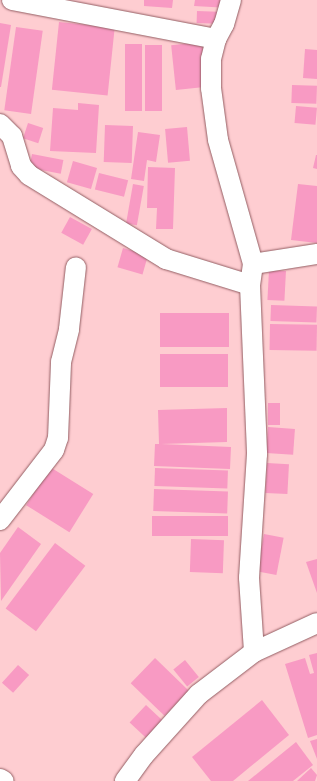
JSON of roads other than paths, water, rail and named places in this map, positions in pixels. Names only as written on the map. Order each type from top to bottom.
[{"type":"street","points":[[12,0],[216,39]]},
{"type":"street","points":[[231,0],[224,24],[216,39],[211,59],[211,88],[218,140],[253,264],[250,284],[257,454],[249,578],[254,652]]},
{"type":"street","points":[[0,124],[12,136],[21,166],[29,175],[166,259],[250,284]]},
{"type":"street","points":[[253,264],[317,254]]},
{"type":"street","points":[[0,520],[54,450],[58,438],[61,362],[69,329],[76,267]]},
{"type":"street","points":[[125,781],[144,755],[199,694],[254,652],[317,623]]},
{"type":"street","points":[[0,779],[4,781]]}]
